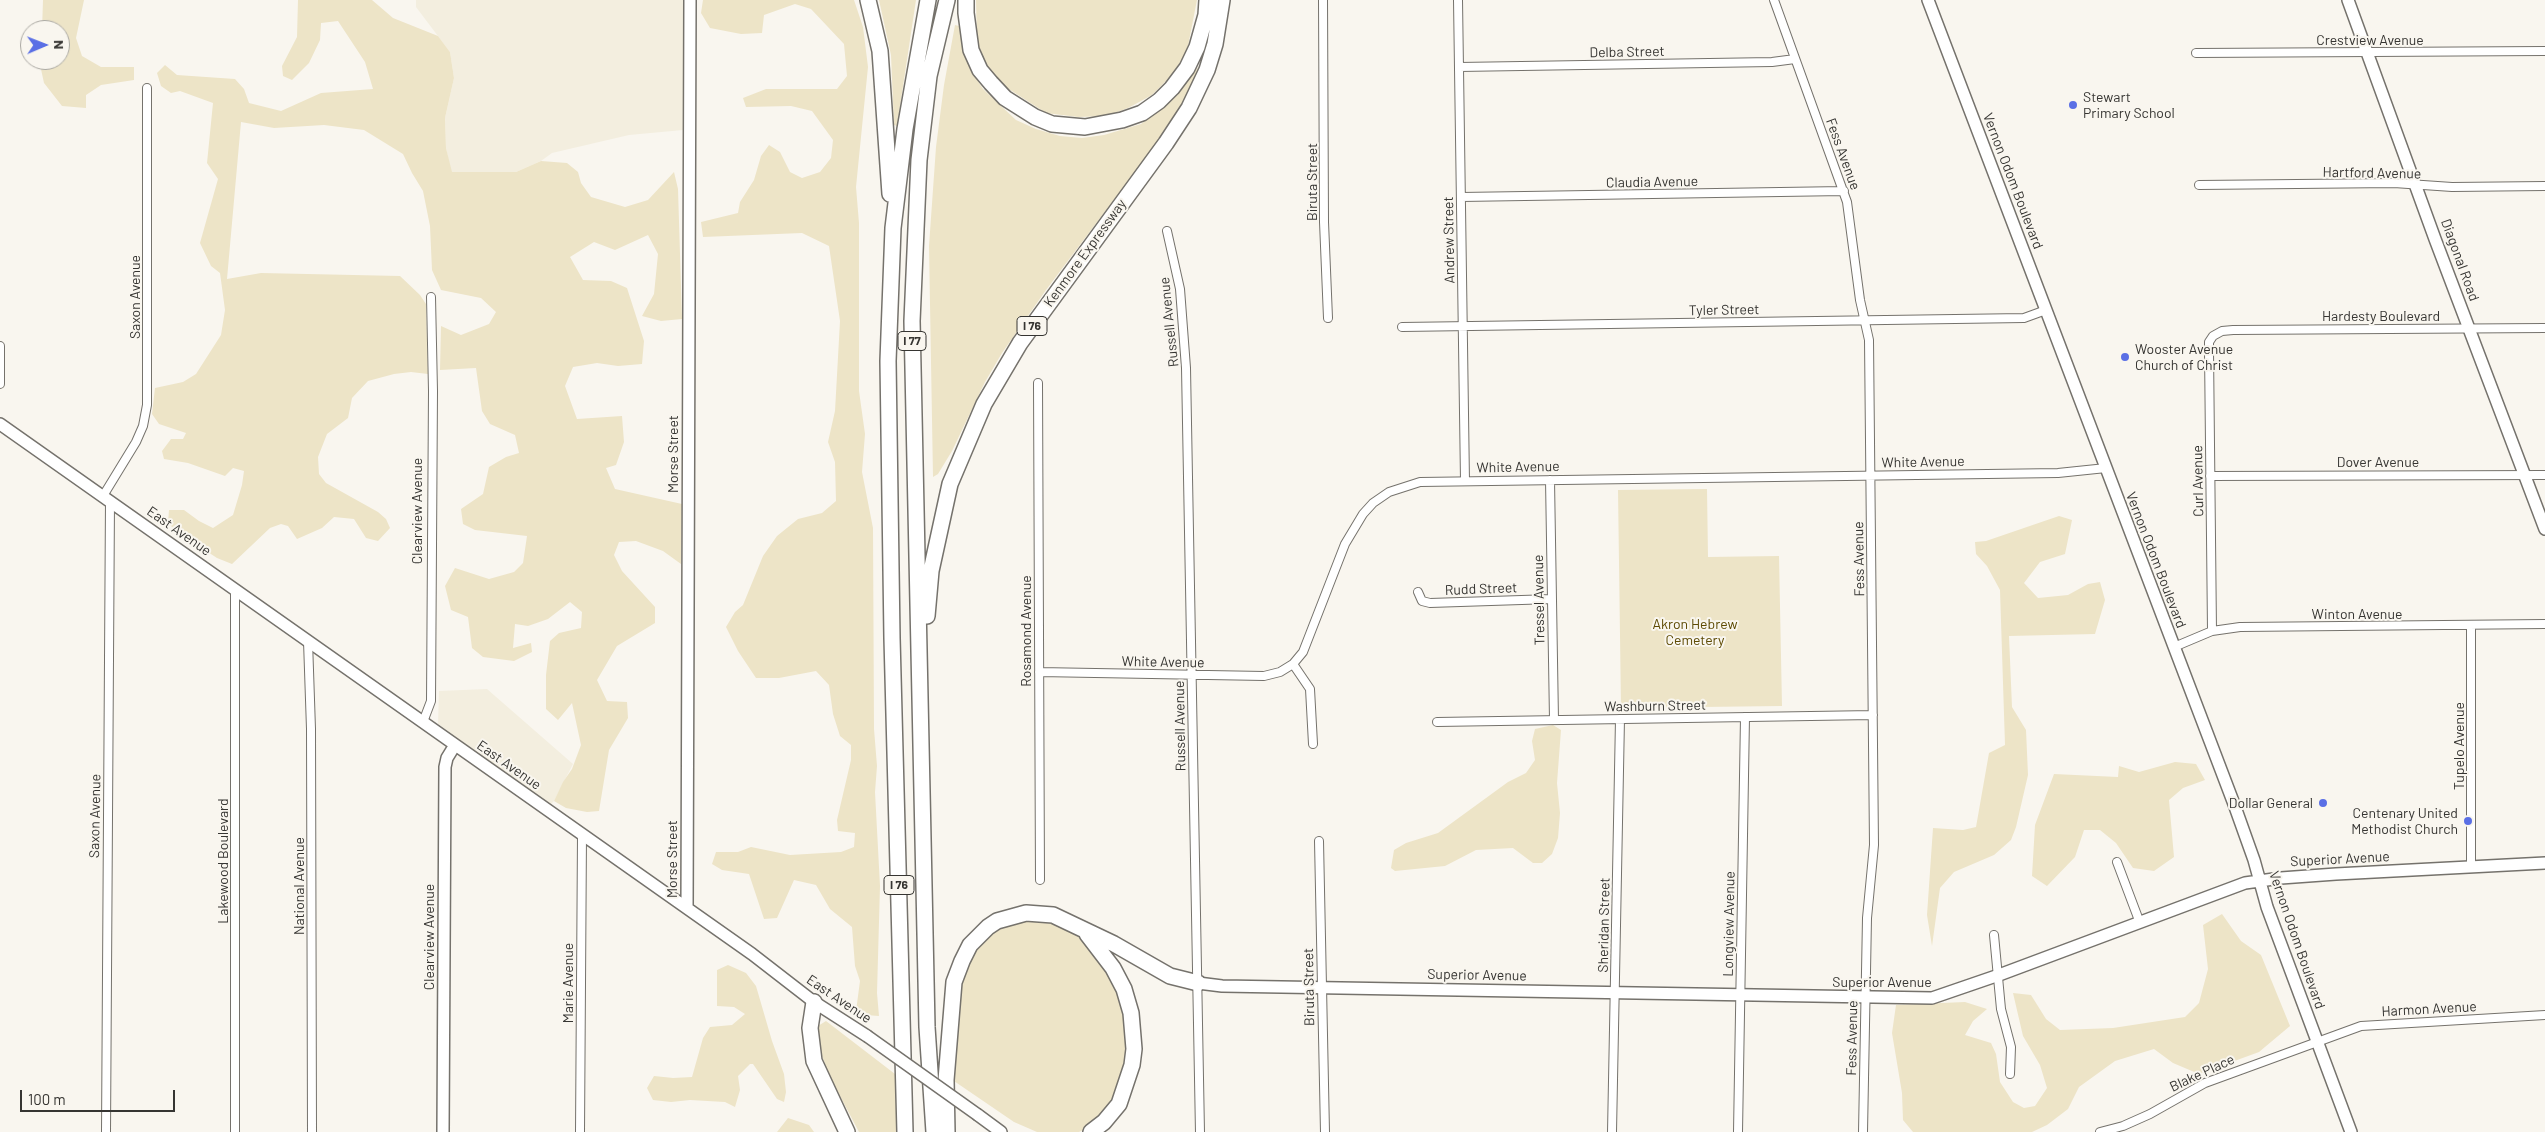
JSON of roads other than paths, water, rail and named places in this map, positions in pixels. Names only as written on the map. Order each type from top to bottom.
[{"type":"highway","name":"I 76","points":[[868,0],[880,51],[892,228],[888,361],[892,638],[905,1132]]},
{"type":"highway","points":[[892,228],[905,129],[928,0]]},
{"type":"highway","name":"I 77","points":[[921,684],[912,321],[914,238],[919,160],[929,76],[947,0]]},
{"type":"highway","points":[[966,0],[971,50],[980,70],[991,84],[1005,98],[1035,118],[1052,124],[1085,127],[1122,120],[1142,113],[1159,101],[1172,88],[1187,68],[1198,46],[1206,15],[1207,0]]},
{"type":"highway","name":"Kenmore Expressway","points":[[921,684],[931,571],[950,484],[970,434],[984,404],[1020,343],[1166,143],[1189,108],[1207,70],[1215,44],[1222,0]]},
{"type":"highway","name":"I 76","points":[[921,684],[927,1027],[934,1132]]},
{"type":"highway","points":[[948,1132],[946,1080],[954,982],[965,953],[988,927],[1012,916],[1039,913],[1053,915],[1081,927],[1170,976],[1198,983]]},
{"type":"highway","points":[[1081,927],[1100,949],[1118,976],[1131,1013],[1133,1031],[1132,1065],[1125,1091],[1110,1116],[1091,1132]]},
{"type":"highway","points":[[814,1002],[810,1028],[814,1061],[848,1132]]},
{"type":"street","name":"Morse Street","points":[[687,908],[690,0]]},
{"type":"street","name":"Biruta Street","points":[[1323,0],[1324,231],[1328,318]]},
{"type":"street","name":"Andrew Street","points":[[1458,0],[1465,480]]},
{"type":"street","name":"Fess Avenue","points":[[1774,0],[1844,191],[1864,320],[1869,340],[1874,845],[1867,918],[1863,1132]]},
{"type":"street","name":"Vernon Odom Boulevard","points":[[1928,0],[2234,804],[2267,907],[2351,1132]]},
{"type":"street","name":"Diagonal Road","points":[[2348,0],[2366,53],[2545,529]]},
{"type":"street","name":"Crestview Avenue","points":[[2196,54],[2545,51]]},
{"type":"street","name":"Delba Street","points":[[1459,67],[1763,62],[1795,59]]},
{"type":"street","name":"Saxon Avenue","points":[[106,1132],[106,498],[136,442],[143,426],[147,405],[147,88]]},
{"type":"street","name":"Hartford Avenue","points":[[2198,185],[2394,183],[2417,186],[2545,186]]},
{"type":"street","name":"Claudia Avenue","points":[[1461,197],[1844,191]]},
{"type":"street","name":"Russell Avenue","points":[[1167,231],[1180,289],[1186,368],[1200,1132]]},
{"type":"street","name":"Clearview Avenue","points":[[423,722],[431,701],[433,391],[431,298]]},
{"type":"street","name":"Tyler Street","points":[[1402,327],[2024,318],[2046,310]]},
{"type":"street","name":"Hardesty Boulevard","points":[[2217,333],[2233,330],[2545,328]]},
{"type":"street","name":"Curl Avenue","points":[[2212,631],[2209,342],[2217,333]]},
{"type":"street","points":[[0,346],[0,384]]},
{"type":"street","name":"Rosamond Avenue","points":[[1038,383],[1040,880]]},
{"type":"street","name":"East Avenue","points":[[0,424],[687,908],[814,1002],[867,1036],[1000,1132]]},
{"type":"street","name":"White Avenue","points":[[1039,672],[1264,676],[1280,672],[1293,664],[1303,652],[1351,531],[1373,504],[1390,492],[1409,485],[1465,480],[2058,473],[2106,468]]},
{"type":"street","name":"Dover Avenue","points":[[2210,476],[2545,475]]},
{"type":"street","name":"Tressel Avenue","points":[[1550,480],[1554,720]]},
{"type":"street","name":"Lakewood Boulevard","points":[[235,590],[236,1132]]},
{"type":"street","name":"Rudd Street","points":[[1418,592],[1422,601],[1430,603],[1552,599]]},
{"type":"street","name":"Winton Avenue","points":[[2174,647],[2212,631],[2240,627],[2545,624]]},
{"type":"street","name":"Tupelo Avenue","points":[[2471,626],[2471,865]]},
{"type":"street","name":"National Avenue","points":[[308,641],[311,728],[312,1132]]},
{"type":"street","points":[[1293,664],[1310,689],[1312,744]]},
{"type":"street","name":"Washburn Street","points":[[1438,722],[1873,716]]},
{"type":"street","name":"Longview Avenue","points":[[1738,1132],[1745,717]]},
{"type":"street","name":"Sheridan Street","points":[[1612,1132],[1620,719]]},
{"type":"street","name":"Clearview Avenue","points":[[443,1132],[445,768],[447,758],[456,745]]},
{"type":"street","name":"Marie Avenue","points":[[580,1132],[582,835]]},
{"type":"street","name":"Biruta Street","points":[[1319,841],[1325,1132]]},
{"type":"street","points":[[2118,862],[2140,923]]},
{"type":"street","name":"Superior Avenue","points":[[1198,983],[1222,986],[1932,998],[1999,975],[2233,887],[2259,880],[2471,865],[2545,863]]},
{"type":"street","points":[[1994,935],[2001,1009],[2011,1047],[2010,1074]]},
{"type":"street","name":"Harmon Avenue","points":[[2317,1041],[2361,1026],[2545,1016]]},
{"type":"street","name":"Blake Place","points":[[2100,1132],[2150,1114],[2205,1083],[2317,1041]]},
{"type":"place","name":"Stewart Primary School","points":[[2073,105]]},
{"type":"place","name":"Wooster Avenue Church of Christ","points":[[2125,357]]},
{"type":"place","name":"Dollar General","points":[[2323,803]]},
{"type":"place","name":"Centenary United Methodist Church","points":[[2468,821]]},
{"type":"park label","name":"Akron Hebrew Cemetery","points":[[1695,632]]}]
